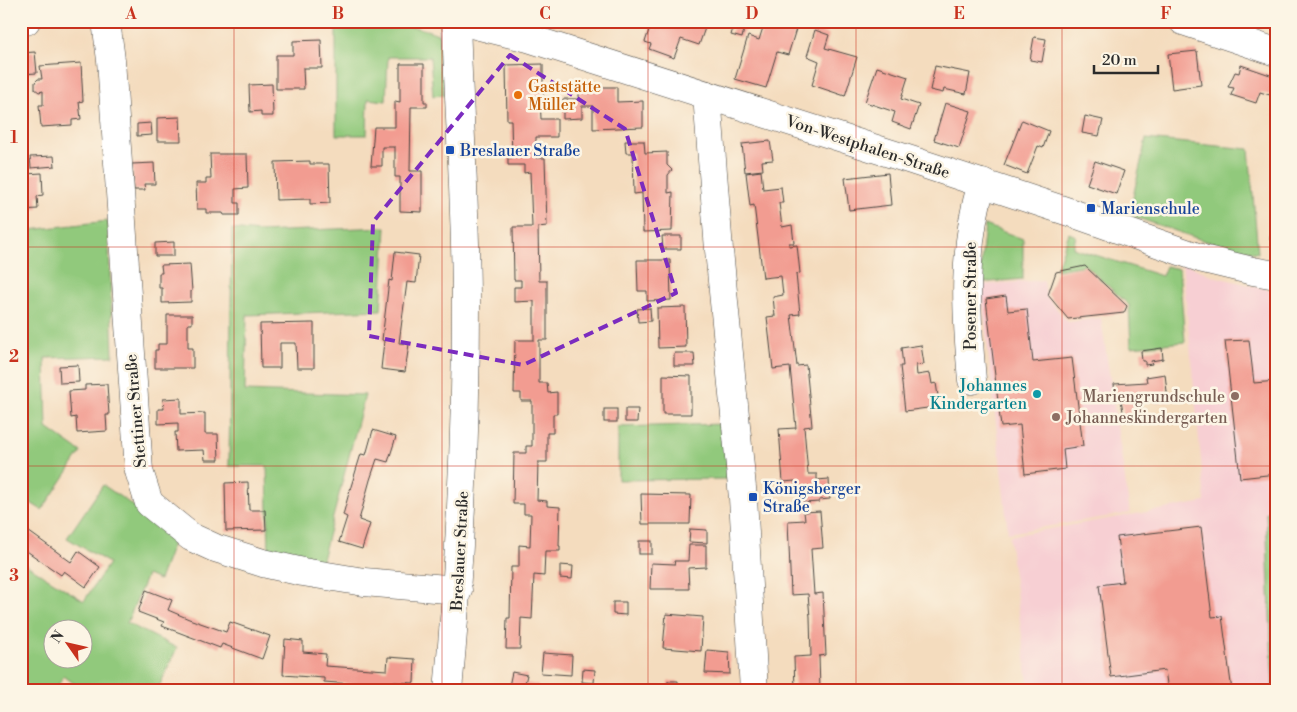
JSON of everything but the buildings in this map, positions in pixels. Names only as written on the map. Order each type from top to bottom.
[{"type":"street","points":[[21,22],[26,21]]},
{"type":"street","name":"Stettiner Straße","points":[[106,21],[111,60],[139,471],[149,503],[191,537],[215,548],[263,563],[302,572],[364,582],[458,590]]},
{"type":"street","name":"Von-Westphalen-Straße","points":[[457,21],[528,38],[707,95],[982,183],[1203,259],[1276,275]]},
{"type":"street","name":"Breslauer Straße","points":[[448,691],[458,590],[464,448],[466,303],[457,21]]},
{"type":"street","points":[[1183,21],[1276,52]]},
{"type":"street","points":[[707,95],[719,250],[743,498],[754,691]]},
{"type":"street","name":"Posener Straße","points":[[972,380],[968,333],[967,264],[974,207],[982,183]]},
{"type":"highlighted area","points":[[510,55],[625,129],[676,293],[523,365],[369,336],[373,222]]},
{"type":"shaded area","name":"Mariengrundschule","points":[[1182,262],[1213,276],[1276,290],[1276,510],[1266,512],[1273,691],[1029,691],[1009,536],[1205,502]]},
{"type":"shaded area","name":"Johanneskindergarten","points":[[1044,280],[1046,296],[1068,322],[1101,318],[1130,513],[1008,533],[981,285]]},
{"type":"green space","points":[[336,21],[375,22],[405,26],[419,28],[442,36],[444,95],[433,96],[430,57],[388,57],[386,101],[368,99],[367,135],[336,135]]},
{"type":"green space","points":[[1146,139],[1249,149],[1258,253],[1205,241],[1129,215]]},
{"type":"green space","points":[[108,221],[113,356],[45,358],[47,428],[81,452],[42,510],[21,497],[21,231]]},
{"type":"green space","points":[[985,225],[1023,239],[1023,279],[979,283]]},
{"type":"green space","points":[[386,227],[381,310],[247,315],[245,391],[365,395],[320,567],[269,557],[267,466],[229,466],[232,229],[258,232]]},
{"type":"green space","points":[[1069,233],[1076,236],[1073,248],[1162,276],[1166,266],[1179,269],[1185,342],[1131,347],[1129,305],[1085,265],[1056,270]]},
{"type":"green space","points":[[725,424],[729,479],[618,480],[618,427]]},
{"type":"green space","points":[[103,485],[176,535],[159,580],[147,575],[127,623],[177,648],[157,691],[84,691],[64,676],[54,691],[21,691],[22,562],[84,601],[109,563],[67,538]]},
{"type":"green space","points":[[1276,510],[1276,689],[1273,690],[1266,512]]},
{"type":"place","name":"Gaststätte Müller","points":[[518,95]]},
{"type":"place","name":"Breslauer Straße","points":[[450,150]]},
{"type":"place","name":"Marienschule","points":[[1091,208]]},
{"type":"place","name":"Johannes Kindergarten","points":[[1037,394]]},
{"type":"place","name":"Mariengrundschule","points":[[1235,396]]},
{"type":"place","name":"Johanneskindergarten","points":[[1056,417]]},
{"type":"place","name":"Königsberger Straße","points":[[753,497]]}]
